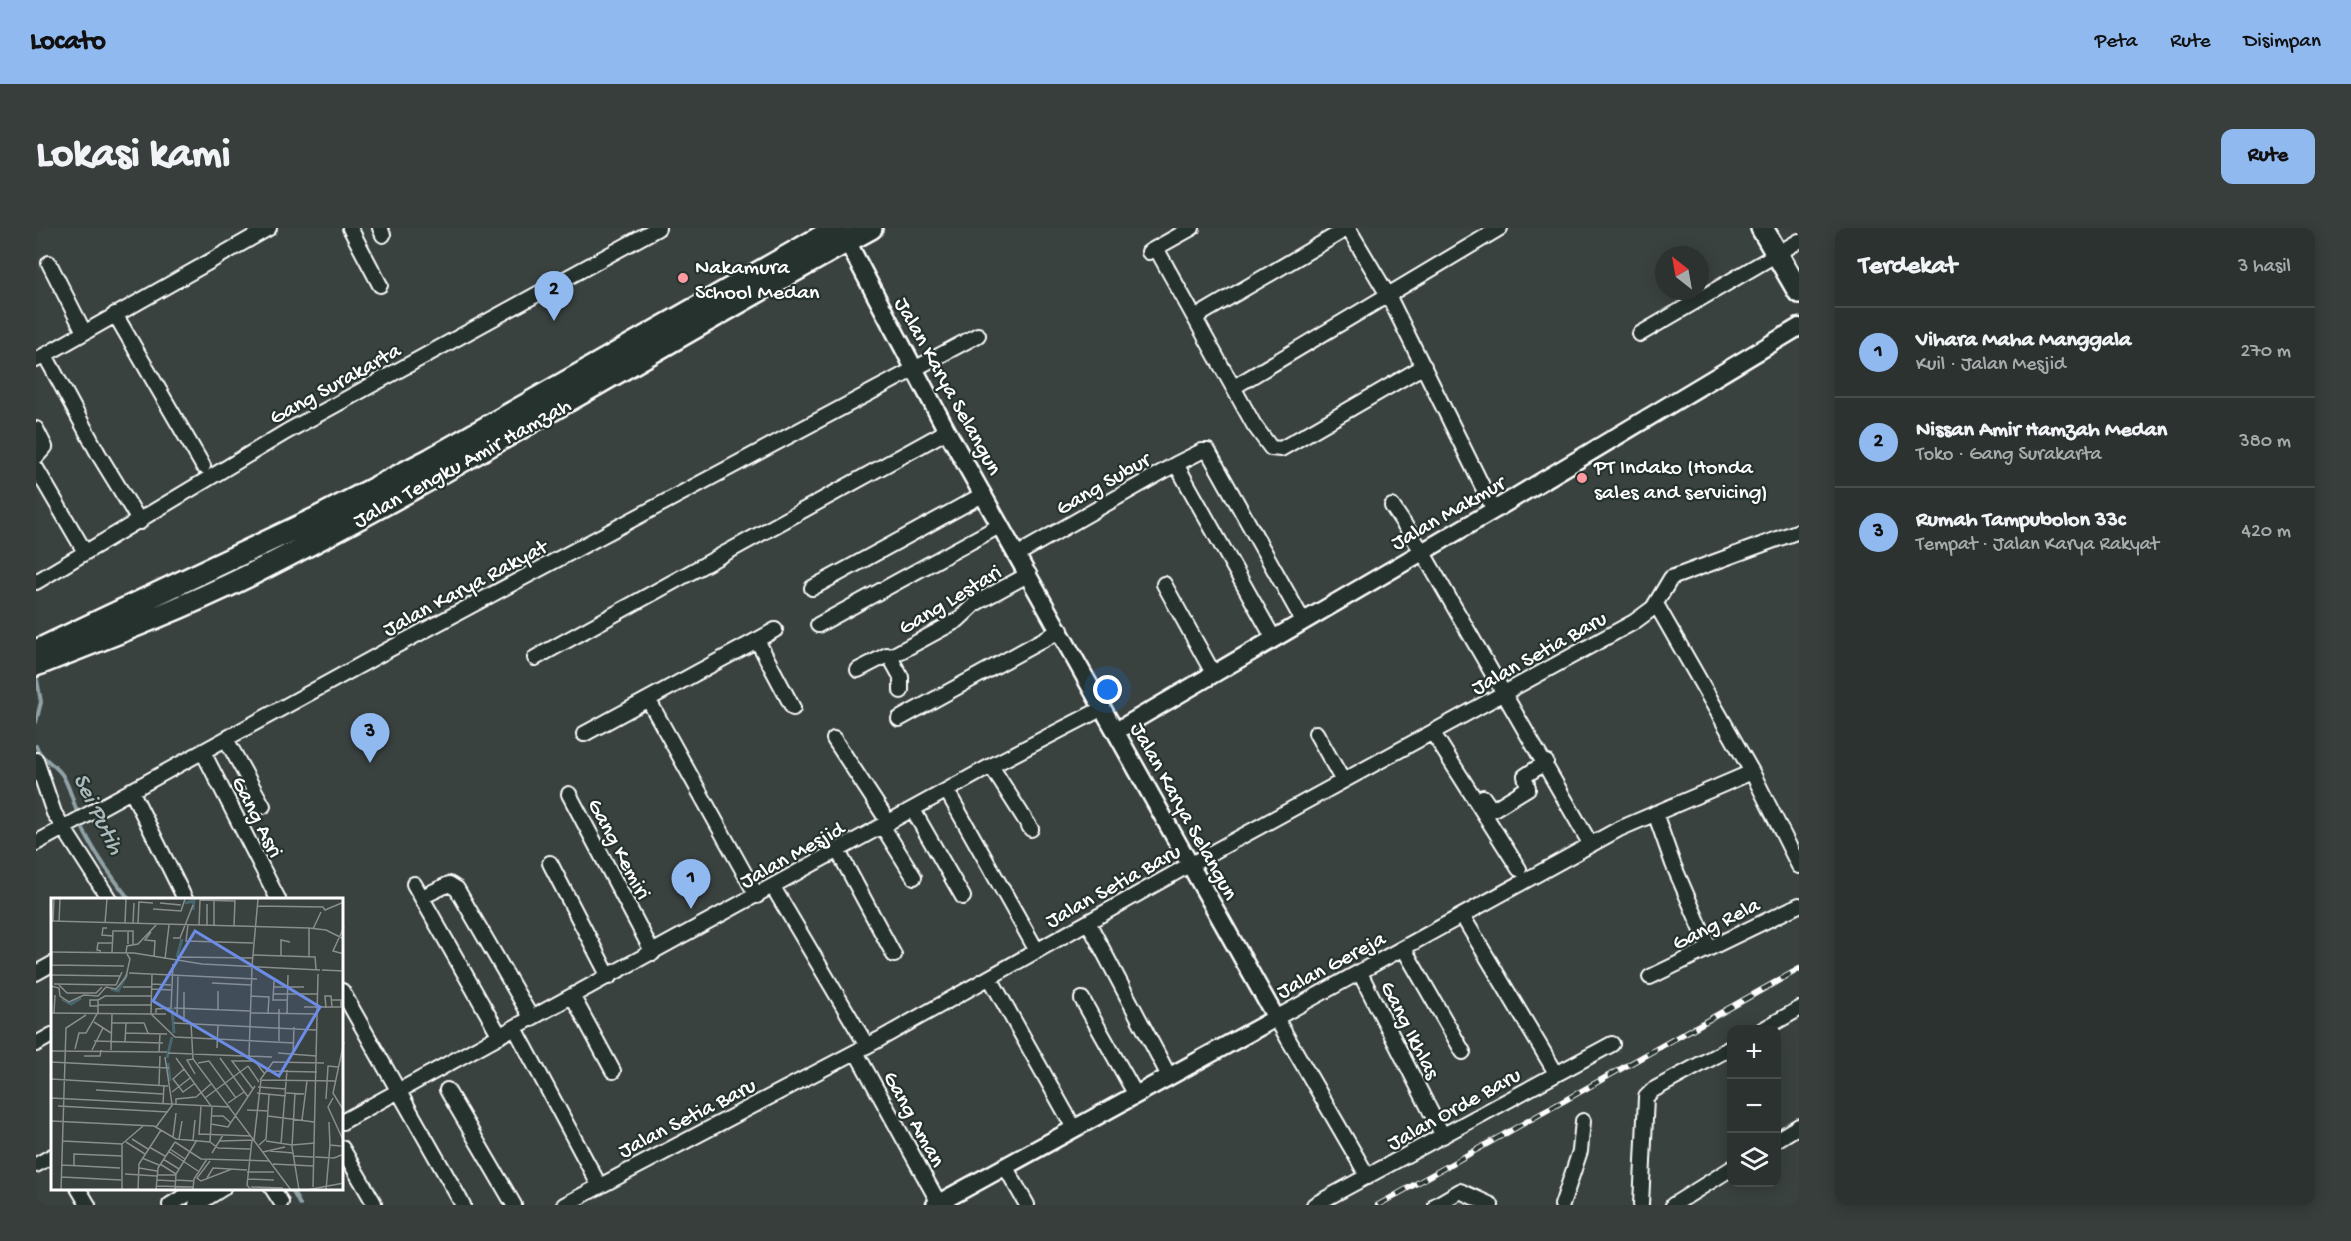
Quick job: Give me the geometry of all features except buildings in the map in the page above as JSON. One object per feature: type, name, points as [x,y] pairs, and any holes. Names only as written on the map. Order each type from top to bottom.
[{"type":"main road","name":"Jalan Tengku Amir Hamzah","points":[[42,651],[248,576],[842,235],[871,228]]},
{"type":"main road","points":[[1762,228],[1799,292]]},
{"type":"street","points":[[140,522],[40,357],[250,232],[269,228]]},
{"type":"street","points":[[350,228],[380,285]]},
{"type":"street","name":"Gang Surakarta","points":[[36,582],[140,522],[286,432],[658,228]]},
{"type":"street","points":[[1192,228],[1152,250],[1196,317],[1266,446],[1278,450],[1424,366]]},
{"type":"street","points":[[1196,317],[1348,228],[1389,297],[1494,510]]},
{"type":"street","points":[[1234,387],[1389,297],[1500,228]]},
{"type":"street","name":"Jalan Karya Selangun","points":[[842,235],[947,431],[1061,630],[1276,1018],[1368,1177]]},
{"type":"street","points":[[1640,334],[1799,241]]},
{"type":"street","points":[[49,263],[84,332]]},
{"type":"street","points":[[115,314],[203,466]]},
{"type":"street","name":"Jalan Makmur","points":[[1116,731],[1494,510],[1799,327]]},
{"type":"street","name":"Jalan Karya Rakyat","points":[[36,843],[386,651],[978,335]]},
{"type":"street","points":[[36,429],[45,447],[36,457]]},
{"type":"street","points":[[535,658],[947,431]]},
{"type":"street","name":"Gang Subur","points":[[1018,554],[1176,465],[1208,451],[1303,621]]},
{"type":"street","points":[[1176,465],[1274,639]]},
{"type":"street","points":[[36,468],[85,552]]},
{"type":"street","points":[[812,588],[984,494]]},
{"type":"street","points":[[1392,506],[1422,551],[1546,762],[1591,845]]},
{"type":"street","points":[[818,625],[1001,525]]},
{"type":"street","name":"Jalan Setia Baru","points":[[568,1204],[599,1185],[862,1049],[1191,864],[1634,622],[1656,604],[1671,578],[1799,531]]},
{"type":"street","name":"Gang Lestari","points":[[858,670],[887,655],[890,657],[958,620],[976,603],[1029,574]]},
{"type":"street","points":[[1164,584],[1213,674]]},
{"type":"street","points":[[1656,604],[1752,772],[1799,866]]},
{"type":"street","points":[[584,734],[775,630]]},
{"type":"street","points":[[899,719],[1061,630]]},
{"type":"street","points":[[757,640],[793,708]]},
{"type":"street","points":[[890,657],[901,677],[901,691]]},
{"type":"street","points":[[648,699],[757,896]]},
{"type":"street","name":"Jalan Mesjid","points":[[344,1121],[991,766],[1103,708]]},
{"type":"street","points":[[1316,733],[1343,781]]},
{"type":"street","points":[[1433,733],[1519,869]]},
{"type":"street","points":[[834,738],[886,825],[914,878]]},
{"type":"street","points":[[226,740],[263,806]]},
{"type":"street","name":"Gang Asri","points":[[203,752],[277,898]]},
{"type":"street","points":[[36,760],[54,813],[108,898]]},
{"type":"street","points":[[1475,798],[1482,796],[1492,810],[1529,787],[1525,776],[1546,762]]},
{"type":"street","points":[[991,766],[1031,829]]},
{"type":"street","name":"Jalan Gereja","points":[[938,1204],[1591,845],[1655,813],[1752,772]]},
{"type":"street","points":[[131,790],[185,898]]},
{"type":"street","points":[[947,790],[1037,951]]},
{"type":"street","name":"Gang Kemiri","points":[[569,794],[653,953]]},
{"type":"street","points":[[913,810],[963,897]]},
{"type":"street","points":[[1655,813],[1673,864],[1709,947]]},
{"type":"street","points":[[838,851],[894,955]]},
{"type":"street","points":[[550,863],[609,977]]},
{"type":"street","points":[[414,884],[500,1036]]},
{"type":"street","points":[[422,897],[449,884],[456,889],[532,1019]]},
{"type":"street","name":"Gang Aman","points":[[773,887],[862,1049],[938,1204]]},
{"type":"street","name":"Gang Rela","points":[[1650,977],[1799,905]]},
{"type":"street","points":[[1463,917],[1557,1073]]},
{"type":"street","points":[[1088,922],[1169,1076]]},
{"type":"street","points":[[1404,949],[1463,1052]]},
{"type":"street","points":[[36,973],[51,965]]},
{"type":"street","name":"Gang Ikhlas","points":[[1360,974],[1443,1136]]},
{"type":"street","points":[[990,978],[1074,1128]]},
{"type":"street","points":[[344,995],[464,1205]]},
{"type":"street","points":[[573,997],[614,1071]]},
{"type":"street","points":[[1082,999],[1136,1095]]},
{"type":"street","points":[[1769,1025],[1799,1009]]},
{"type":"street","points":[[515,1028],[599,1185]]},
{"type":"street","points":[[36,1044],[51,1036]]},
{"type":"street","name":"Jalan Orde Baru","points":[[1314,1205],[1612,1044]]},
{"type":"street","points":[[1641,1205],[1645,1102],[1653,1090],[1727,1049]]},
{"type":"street","points":[[447,1090],[514,1205]]},
{"type":"street","points":[[1562,1205],[1580,1151],[1583,1121]]},
{"type":"street","points":[[1781,1137],[1799,1126]]},
{"type":"street","points":[[344,1151],[374,1203]]},
{"type":"street","points":[[36,1165],[51,1157]]},
{"type":"street","points":[[1005,1166],[1027,1205]]},
{"type":"street","points":[[1673,1205],[1727,1171]]},
{"type":"street","points":[[79,1190],[88,1205]]},
{"type":"street","points":[[170,1205],[195,1190]]},
{"type":"street","points":[[196,1205],[220,1190]]},
{"type":"street","points":[[273,1190],[281,1202]]},
{"type":"street","points":[[1436,1205],[1460,1191],[1491,1205]]},
{"type":"waterway","name":"Sei Putih","points":[[36,674],[41,702],[36,722]]},
{"type":"waterway","name":"Sei Putih","points":[[36,746],[63,776],[90,842],[128,898]]},
{"type":"waterway","name":"Sei Putih","points":[[292,1190],[300,1205]]},
{"type":"railway","points":[[1378,1205],[1799,969]]},
{"type":"place","name":"Nakamura School Medan","points":[[683,278]]},
{"type":"place","name":"Nissan Amir Hamzah Medan","points":[[554,321]]},
{"type":"place","name":"PT Indako (Honda sales and servicing)","points":[[1582,478]]},
{"type":"place","name":"Rumah Tampubolon 33c","points":[[370,763]]},
{"type":"place","name":"Vihara Maha Manggala","points":[[691,909]]}]
